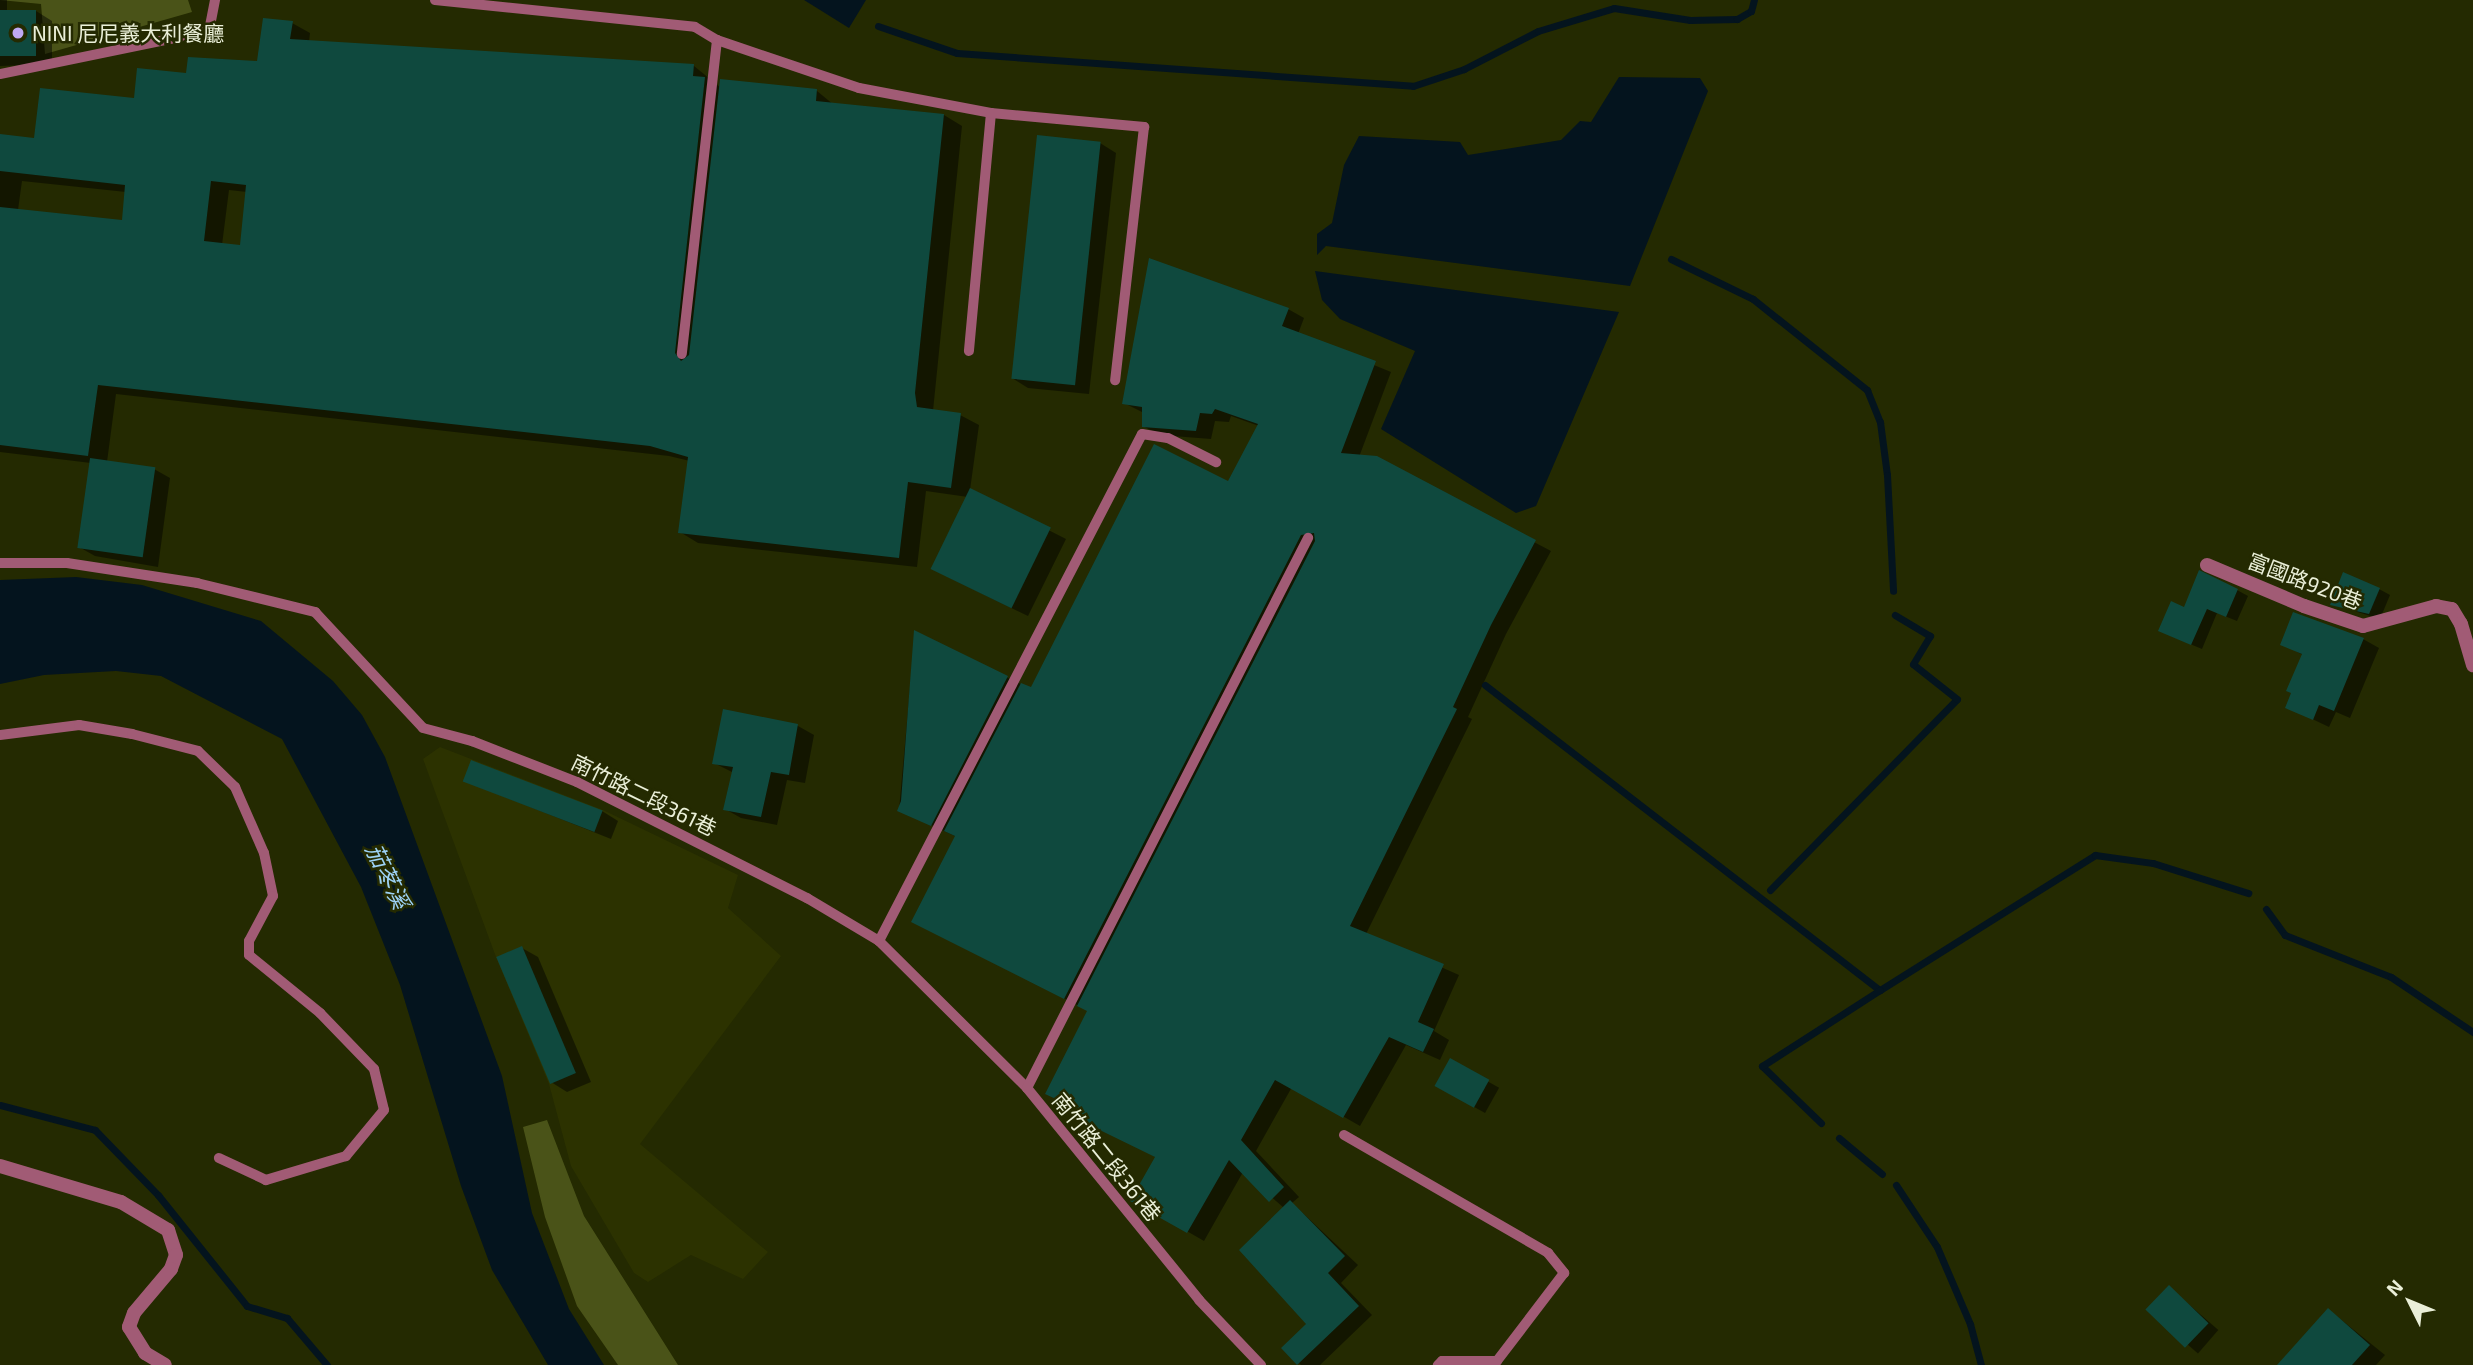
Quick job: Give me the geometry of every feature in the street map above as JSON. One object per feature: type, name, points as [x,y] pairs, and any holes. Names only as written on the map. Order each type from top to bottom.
[{"type":"street","name":"富國路920巷","points":[[2207,565],[2304,607],[2363,626],[2437,606],[2452,609],[2461,624],[2473,665]]},
{"type":"street","points":[[0,1166],[121,1202],[168,1230],[176,1255],[171,1269],[134,1313],[129,1327],[145,1353],[165,1365]]},
{"type":"lane","points":[[0,74],[209,31],[215,0]]},
{"type":"lane","points":[[435,0],[695,27],[717,40],[859,88],[991,113],[1144,127],[1115,380]]},
{"type":"lane","points":[[682,354],[717,40]]},
{"type":"lane","points":[[968,351],[991,113]]},
{"type":"lane","points":[[879,941],[1142,434],[1168,438],[1216,462]]},
{"type":"lane","points":[[1027,1088],[1308,538]]},
{"type":"lane","name":"南竹路二段361巷","points":[[0,563],[67,563],[197,583],[315,612],[423,727],[472,741],[577,782],[807,898],[879,941],[1027,1088],[1168,1262],[1261,1365]]},
{"type":"lane","points":[[0,735],[79,725],[132,734],[198,751],[235,787],[264,853],[273,896],[249,941],[249,955],[320,1013],[374,1069],[384,1110],[346,1156],[266,1180],[219,1158]]},
{"type":"lane","points":[[1344,1135],[1548,1253],[1564,1273],[1497,1361],[1442,1361],[1438,1365]]},
{"type":"shaded area","points":[[0,0],[188,0],[192,12],[45,54],[41,4]]},
{"type":"shaded area","points":[[440,747],[603,810],[738,875],[728,908],[781,956],[640,1144],[768,1252],[743,1279],[691,1255],[648,1282],[634,1273],[571,1166],[549,1084],[496,957],[423,759]]},
{"type":"shaded area","points":[[547,1120],[584,1216],[678,1365],[618,1365],[577,1306],[545,1217],[523,1127]]},
{"type":"water","points":[[804,0],[866,0],[849,28]]},
{"type":"water","points":[[1619,77],[1700,78],[1708,91],[1630,286],[1326,246],[1317,255],[1317,234],[1332,223],[1344,165],[1359,136],[1460,142],[1468,155],[1561,140],[1580,121],[1591,122]]},
{"type":"water","points":[[1315,271],[1619,312],[1536,506],[1516,513],[1381,429],[1415,351],[1340,319],[1322,300]]},
{"type":"water","name":"茄苳溪","points":[[76,577],[142,585],[261,621],[333,681],[362,715],[385,757],[502,1076],[532,1213],[569,1309],[604,1365],[548,1365],[492,1270],[461,1186],[400,985],[361,887],[282,739],[161,676],[116,671],[44,675],[0,684],[0,580]]},
{"type":"building","name":"NINI 尼尼義大利餐廳","points":[[0,10],[36,10],[36,56],[0,56]]},
{"type":"building","points":[[263,18],[293,21],[290,39],[694,64],[693,76],[705,77],[675,353],[681,361],[689,355],[720,79],[817,89],[816,101],[944,114],[915,393],[917,407],[961,413],[951,488],[908,482],[899,558],[678,533],[688,457],[650,446],[98,385],[88,456],[0,445],[0,207],[122,220],[125,185],[0,171],[0,134],[34,138],[40,88],[134,98],[137,68],[186,73],[188,57],[257,61]],"holes":[[[211,181],[246,185],[240,245],[204,241]]]},
{"type":"building","points":[[1037,135],[1101,142],[1075,385],[1011,379]]},
{"type":"building","points":[[1149,258],[1289,308],[1282,326],[1376,361],[1341,453],[1377,456],[1536,540],[1491,625],[1453,707],[1457,709],[1350,926],[1444,964],[1418,1022],[1434,1029],[1423,1052],[1389,1037],[1343,1118],[1275,1080],[1241,1140],[1284,1187],[1269,1202],[1229,1160],[1187,1233],[1130,1201],[1155,1157],[1069,1115],[1073,1107],[1045,1094],[1087,1011],[1077,1006],[1315,541],[1314,533],[1301,535],[1064,999],[911,922],[955,836],[944,831],[1021,683],[1031,687],[1154,444],[1228,481],[1258,424],[1215,409],[1212,414],[1200,413],[1196,431],[1142,427],[1142,407],[1122,404]]},
{"type":"building","points":[[90,458],[155,467],[143,557],[77,548]]},
{"type":"building","points":[[970,488],[1051,527],[1011,608],[931,569]]},
{"type":"building","points":[[2199,570],[2238,589],[2226,617],[2207,609],[2191,645],[2158,631],[2171,601],[2184,607]]},
{"type":"building","points":[[2343,572],[2380,588],[2369,614],[2330,605]]},
{"type":"building","points":[[2293,612],[2364,638],[2334,711],[2319,705],[2313,720],[2285,708],[2291,693],[2286,691],[2302,654],[2280,645]]},
{"type":"building","points":[[914,630],[1008,676],[931,826],[897,811],[901,801]]},
{"type":"building","points":[[723,709],[798,724],[789,775],[771,772],[761,817],[723,810],[733,767],[712,764]]},
{"type":"building","points":[[471,760],[603,811],[594,832],[463,781]]},
{"type":"building","points":[[522,946],[576,1073],[550,1084],[496,957]]},
{"type":"building","points":[[1450,1058],[1489,1080],[1474,1108],[1434,1086]]},
{"type":"building","points":[[1290,1200],[1345,1256],[1328,1273],[1359,1306],[1297,1365],[1281,1348],[1306,1324],[1239,1250]]},
{"type":"building","points":[[2169,1285],[2209,1323],[2185,1348],[2145,1309]]},
{"type":"building","points":[[2328,1308],[2370,1345],[2352,1365],[2277,1365]]},
{"type":"waterway","points":[[878,26],[957,53],[1413,86],[1464,69],[1538,31],[1614,8],[1690,20],[1737,19],[1751,11],[1754,0]]},
{"type":"waterway","points":[[1671,259],[1753,299],[1867,390],[1880,422],[1887,475],[1893,591]]},
{"type":"waterway","points":[[1770,890],[1957,699],[1913,664],[1930,636],[1895,615]]},
{"type":"waterway","points":[[1485,685],[1880,990],[2095,855],[2153,863],[2248,893]]},
{"type":"waterway","points":[[2266,909],[2285,935],[2391,977],[2473,1032]]},
{"type":"waterway","points":[[1821,1123],[1762,1066],[1880,990]]},
{"type":"waterway","points":[[0,1105],[95,1130],[158,1195],[247,1306],[287,1318],[327,1365]]},
{"type":"waterway","points":[[1839,1138],[1882,1174]]},
{"type":"waterway","points":[[1896,1185],[1937,1247],[1970,1324],[1981,1365]]},
{"type":"place","name":"NINI 尼尼義大利餐廳","points":[[18,33]]}]
